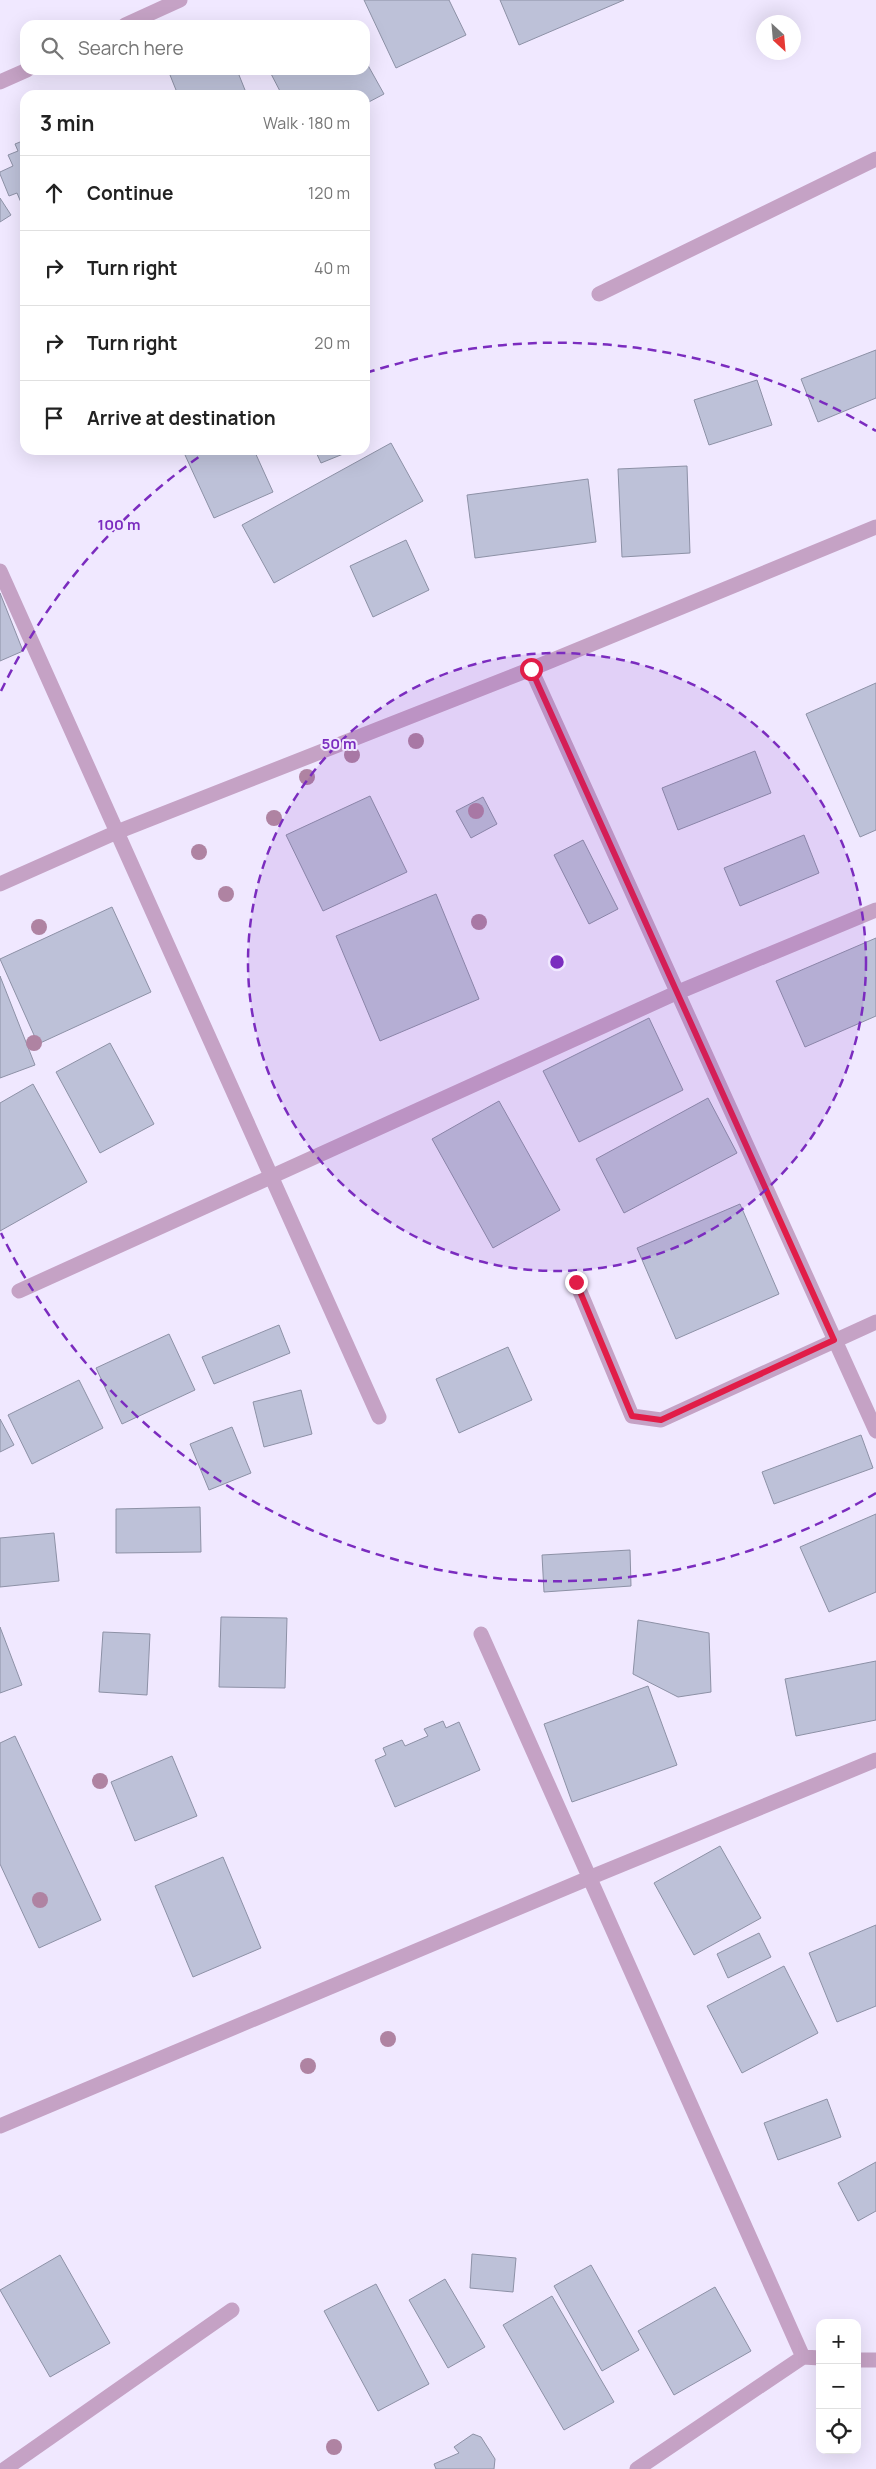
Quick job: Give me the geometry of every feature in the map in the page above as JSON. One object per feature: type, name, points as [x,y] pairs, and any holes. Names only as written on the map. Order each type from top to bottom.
[{"type":"street","points":[[137,20],[180,0]]},
{"type":"street","points":[[0,82],[20,73]]},
{"type":"street","points":[[599,294],[876,159]]},
{"type":"street","points":[[0,884],[117,832],[531,669],[876,526]]},
{"type":"street","points":[[0,571],[379,1417]]},
{"type":"street","points":[[531,669],[676,993],[876,1431]]},
{"type":"street","points":[[19,1291],[676,993],[876,910]]},
{"type":"street","points":[[576,1282],[632,1416],[661,1420],[876,1322]]},
{"type":"street","points":[[481,1634],[803,2357]]},
{"type":"street","points":[[0,2126],[589,1878],[876,1760]]},
{"type":"street","points":[[5,2469],[232,2310]]},
{"type":"street","points":[[637,2469],[803,2357],[816,2358]]},
{"type":"street","points":[[861,2360],[876,2360]]},
{"type":"building","points":[[364,0],[449,0],[466,35],[396,68]]},
{"type":"building","points":[[500,0],[624,0],[519,45]]},
{"type":"building","points":[[370,69],[384,94],[370,101],[370,90],[279,90],[272,75],[370,75]]},
{"type":"building","points":[[170,75],[239,75],[245,90],[176,90]]},
{"type":"building","points":[[20,142],[20,200],[17,193],[9,196],[0,174],[0,172],[13,166],[8,155],[18,151],[15,144]]},
{"type":"building","points":[[0,198],[11,215],[0,222]]},
{"type":"building","points":[[876,350],[876,398],[818,422],[801,379]]},
{"type":"building","points":[[757,380],[772,425],[709,445],[694,400]]},
{"type":"building","points":[[391,443],[423,501],[274,583],[242,525]]},
{"type":"building","points":[[185,455],[256,455],[273,492],[214,518]]},
{"type":"building","points":[[317,455],[341,455],[321,463]]},
{"type":"building","points":[[687,466],[690,553],[622,557],[618,469]]},
{"type":"building","points":[[588,479],[596,542],[475,558],[467,495]]},
{"type":"building","points":[[406,540],[429,590],[373,617],[350,566]]},
{"type":"building","points":[[0,593],[23,651],[0,661]]},
{"type":"building","points":[[876,683],[876,830],[860,837],[806,714]]},
{"type":"building","points":[[755,751],[771,793],[678,830],[662,788]]},
{"type":"building","points":[[370,796],[407,872],[323,911],[286,835]]},
{"type":"building","points":[[483,797],[497,824],[471,838],[456,811]]},
{"type":"building","points":[[804,835],[819,873],[740,906],[724,868]]},
{"type":"building","points":[[583,840],[618,909],[589,924],[554,855]]},
{"type":"building","points":[[436,894],[479,999],[380,1041],[336,936]]},
{"type":"building","points":[[112,907],[151,992],[38,1044],[0,959]]},
{"type":"building","points":[[876,938],[876,1016],[805,1047],[776,981]]},
{"type":"building","points":[[0,976],[35,1065],[0,1078]]},
{"type":"building","points":[[649,1018],[683,1090],[579,1142],[543,1071]]},
{"type":"building","points":[[110,1043],[154,1124],[100,1153],[56,1072]]},
{"type":"building","points":[[33,1084],[87,1182],[0,1231],[0,1103]]},
{"type":"building","points":[[708,1098],[737,1153],[624,1213],[596,1159]]},
{"type":"building","points":[[499,1101],[560,1210],[493,1248],[432,1139]]},
{"type":"building","points":[[740,1204],[779,1294],[676,1339],[637,1248]]},
{"type":"building","points":[[279,1325],[290,1353],[214,1384],[202,1357]]},
{"type":"building","points":[[169,1334],[195,1390],[122,1424],[96,1368]]},
{"type":"building","points":[[508,1347],[532,1400],[459,1433],[436,1379]]},
{"type":"building","points":[[79,1380],[103,1428],[32,1464],[8,1415]]},
{"type":"building","points":[[301,1390],[312,1434],[264,1447],[253,1402]]},
{"type":"building","points":[[0,1419],[14,1445],[0,1452]]},
{"type":"building","points":[[232,1427],[251,1473],[209,1490],[190,1444]]},
{"type":"building","points":[[861,1435],[873,1468],[774,1504],[762,1472]]},
{"type":"building","points":[[200,1507],[201,1552],[116,1553],[116,1509]]},
{"type":"building","points":[[876,1514],[876,1592],[829,1612],[800,1547]]},
{"type":"building","points":[[54,1533],[59,1581],[0,1587],[0,1538]]},
{"type":"building","points":[[630,1550],[631,1586],[544,1592],[542,1555]]},
{"type":"building","points":[[221,1617],[287,1618],[285,1688],[219,1687]]},
{"type":"building","points":[[638,1620],[709,1633],[711,1692],[678,1697],[633,1674]]},
{"type":"building","points":[[0,1627],[22,1685],[0,1693]]},
{"type":"building","points":[[103,1632],[150,1634],[147,1695],[99,1692]]},
{"type":"building","points":[[876,1661],[876,1720],[796,1736],[785,1679]]},
{"type":"building","points":[[648,1686],[677,1765],[572,1802],[544,1724]]},
{"type":"building","points":[[443,1721],[446,1728],[459,1722],[480,1770],[395,1807],[375,1760],[386,1755],[383,1748],[402,1740],[405,1746],[428,1736],[424,1729]]},
{"type":"building","points":[[15,1736],[101,1920],[39,1948],[0,1864],[0,1743]]},
{"type":"building","points":[[172,1756],[197,1816],[135,1841],[111,1782]]},
{"type":"building","points":[[720,1846],[761,1918],[694,1955],[654,1883]]},
{"type":"building","points":[[223,1857],[261,1948],[193,1977],[155,1886]]},
{"type":"building","points":[[876,1925],[876,2006],[837,2022],[809,1953]]},
{"type":"building","points":[[759,1933],[771,1957],[728,1978],[717,1954]]},
{"type":"building","points":[[784,1966],[818,2033],[742,2073],[707,2006]]},
{"type":"building","points":[[827,2099],[841,2137],[778,2160],[764,2123]]},
{"type":"building","points":[[876,2162],[876,2211],[858,2221],[838,2183]]},
{"type":"building","points":[[472,2254],[516,2258],[513,2292],[470,2288]]},
{"type":"building","points":[[60,2255],[110,2343],[50,2377],[0,2290]]},
{"type":"building","points":[[591,2265],[639,2350],[602,2371],[554,2286]]},
{"type":"building","points":[[445,2279],[485,2347],[448,2368],[409,2300]]},
{"type":"building","points":[[376,2284],[429,2384],[378,2411],[324,2311]]},
{"type":"building","points":[[715,2287],[751,2351],[674,2395],[638,2331]]},
{"type":"building","points":[[552,2296],[614,2402],[564,2430],[503,2325]]},
{"type":"building","points":[[473,2434],[481,2437],[495,2459],[494,2469],[436,2469],[434,2464],[459,2453],[454,2447]]},
{"type":"route","points":[[531,669],[834,1340],[661,1420],[632,1416],[576,1282]]}]
